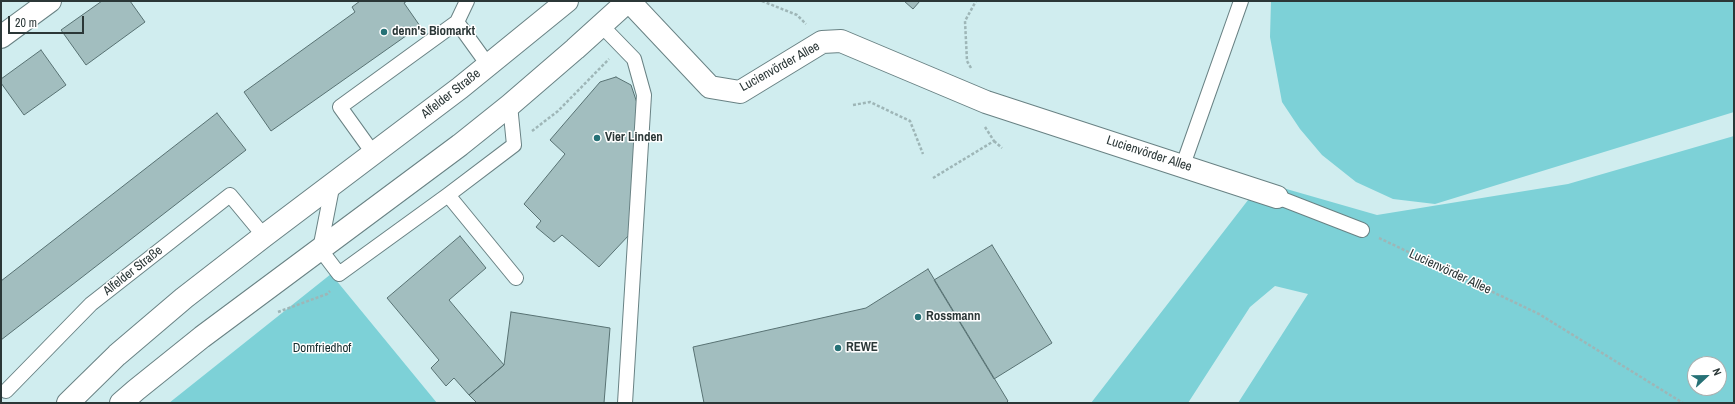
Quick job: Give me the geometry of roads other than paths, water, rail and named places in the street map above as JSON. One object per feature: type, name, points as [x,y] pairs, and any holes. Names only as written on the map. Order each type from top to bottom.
[{"type":"main road","points":[[1,37],[50,1]]},
{"type":"main road","name":"Alfelder Straße","points":[[68,403],[117,355],[184,298],[488,65],[567,1]]},
{"type":"main road","points":[[121,403],[202,337],[454,149],[510,105],[628,1]]},
{"type":"main road","name":"Lucienvörder Allee","points":[[628,1],[710,87],[740,92],[822,42],[841,41],[986,102],[1183,165],[1277,197]]},
{"type":"lane","points":[[373,153],[340,107],[456,22],[467,1]]},
{"type":"lane","points":[[1183,165],[1241,1]]},
{"type":"lane","points":[[456,22],[488,65]]},
{"type":"lane","points":[[601,25],[634,59],[644,95],[625,403]]},
{"type":"lane","points":[[333,183],[320,249],[339,274],[514,145],[510,105]]},
{"type":"lane","name":"Alfelder Straße","points":[[6,391],[91,304],[230,195],[264,236]]},
{"type":"lane","points":[[448,195],[516,278]]},
{"type":"lane","name":"Lucienvörder Allee","points":[[1277,197],[1362,230]]},
{"type":"place","name":"denn's Biomarkt","points":[[384,32]]},
{"type":"place","name":"Vier Linden","points":[[597,138]]},
{"type":"place","name":"Rossmann","points":[[918,317]]},
{"type":"place","name":"REWE","points":[[838,348]]},
{"type":"park label","name":"Domfriedhof","points":[[322,349]]}]
